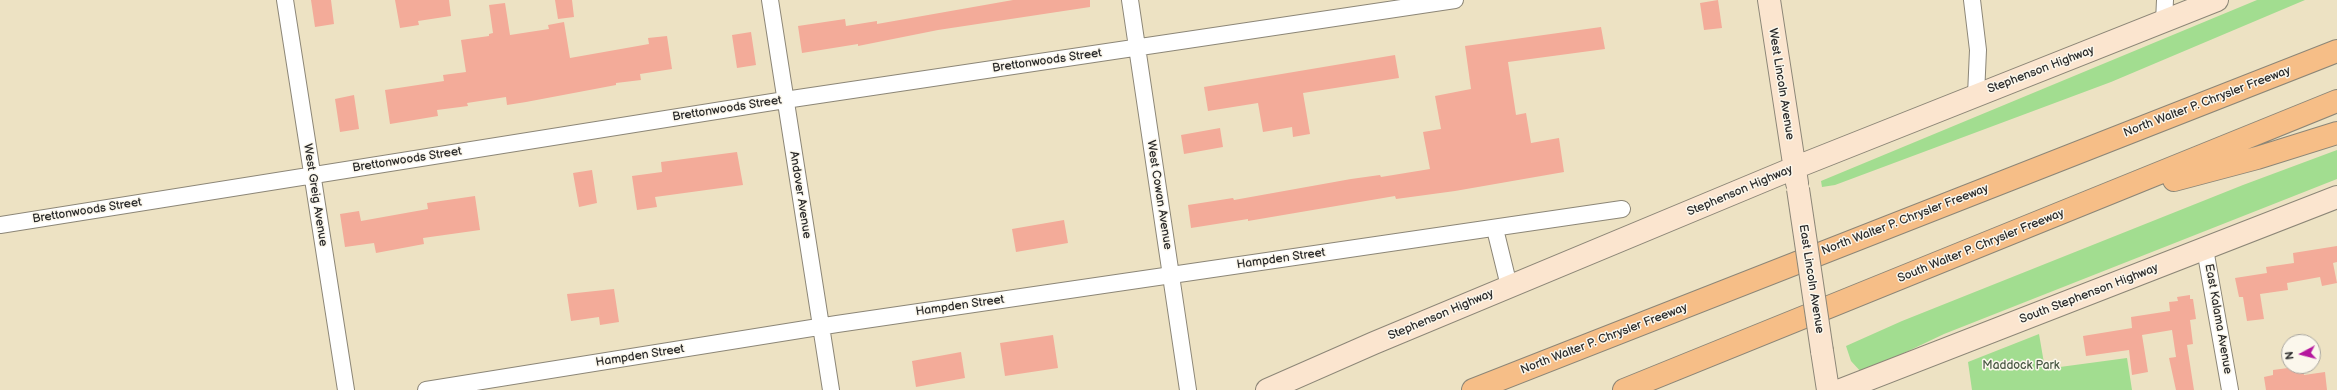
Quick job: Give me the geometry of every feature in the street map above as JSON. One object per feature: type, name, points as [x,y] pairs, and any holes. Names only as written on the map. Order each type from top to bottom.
[{"type":"highway","name":"North Walter P. Chrysler Freeway","points":[[1474,390],[2337,51]]},
{"type":"highway","name":"South Walter P. Chrysler Freeway","points":[[1624,390],[2337,101]]},
{"type":"highway","points":[[2092,201],[2257,158],[2337,132]]},
{"type":"main road","name":"West Lincoln Avenue","points":[[1768,0],[1796,178]]},
{"type":"main road","name":"Stephenson Highway","points":[[1267,390],[1509,286],[1796,178],[1976,95],[2217,0]]},
{"type":"main road","name":"East Lincoln Avenue","points":[[1796,178],[1828,390]]},
{"type":"main road","name":"South Stephenson Highway","points":[[1841,390],[2337,197]]},
{"type":"street","name":"West Greig Avenue","points":[[285,0],[346,390]]},
{"type":"street","name":"Andover Avenue","points":[[770,0],[831,390]]},
{"type":"street","name":"West Cowan Avenue","points":[[1130,0],[1188,390]]},
{"type":"street","name":"Brettonwoods Street","points":[[0,225],[786,100],[1454,0]]},
{"type":"street","points":[[1972,0],[1978,50],[1976,95]]},
{"type":"street","points":[[2164,22],[2165,0]]},
{"type":"street","name":"Hampden Street","points":[[426,390],[821,326],[1495,229],[1622,209]]},
{"type":"street","points":[[1495,229],[1509,286]]},
{"type":"street","name":"East Kalama Avenue","points":[[2205,249],[2230,390]]},
{"type":"green space","points":[[2257,0],[2305,0],[2111,82],[1835,185],[1822,187],[1821,181]]},
{"type":"green space","points":[[2337,150],[2337,179],[1944,334],[1862,373],[1851,361],[1846,346],[1902,321],[2243,185]]},
{"type":"green space","name":"Maddock Park","points":[[2039,334],[2045,369],[2127,358],[2132,390],[1972,390],[1968,362]]},
{"type":"building","points":[[311,0],[331,0],[334,24],[315,27]]},
{"type":"building","points":[[395,0],[449,0],[451,16],[418,21],[419,25],[400,28]]},
{"type":"building","points":[[555,0],[572,0],[574,17],[558,19]]},
{"type":"building","points":[[1013,0],[1090,0],[1090,7],[938,30],[858,46],[858,44],[802,53],[798,26],[845,19],[846,26],[877,21],[877,24]]},
{"type":"building","points":[[1718,0],[1722,28],[1704,30],[1700,3]]},
{"type":"building","points":[[505,3],[510,35],[549,29],[548,25],[564,22],[570,58],[649,44],[648,38],[667,36],[672,69],[640,74],[641,80],[616,83],[616,85],[526,102],[507,105],[506,97],[467,103],[468,106],[437,110],[438,116],[390,124],[385,90],[444,81],[443,75],[466,72],[461,40],[489,36],[489,34],[493,33],[489,5]]},
{"type":"building","points":[[1601,27],[1605,49],[1508,62],[1516,115],[1526,113],[1531,143],[1559,138],[1564,172],[1455,191],[1396,199],[1395,196],[1248,221],[1248,219],[1191,228],[1188,205],[1233,198],[1234,200],[1351,179],[1380,175],[1381,177],[1430,169],[1423,132],[1441,129],[1435,96],[1471,89],[1465,46]]},
{"type":"building","points":[[751,32],[756,65],[737,68],[732,35]]},
{"type":"building","points":[[1395,55],[1399,78],[1303,93],[1310,134],[1293,137],[1292,127],[1263,132],[1258,103],[1208,111],[1204,87]]},
{"type":"building","points":[[354,95],[359,129],[340,132],[335,99]]},
{"type":"building","points":[[1220,128],[1223,147],[1184,154],[1181,135]]},
{"type":"building","points":[[737,152],[743,185],[655,197],[657,207],[637,210],[632,176],[662,172],[661,162]]},
{"type":"building","points":[[592,170],[597,203],[579,207],[573,173]]},
{"type":"building","points":[[475,196],[480,230],[423,238],[424,244],[376,253],[374,243],[345,247],[340,214],[359,211],[361,221],[428,209],[427,203]]},
{"type":"building","points":[[1064,220],[1068,243],[1016,252],[1012,229]]},
{"type":"building","points":[[2337,246],[2337,262],[2333,263],[2337,283],[2322,286],[2320,277],[2287,283],[2288,290],[2260,294],[2264,319],[2247,321],[2243,297],[2239,297],[2235,278],[2267,273],[2266,267],[2294,263],[2293,253]]},
{"type":"building","points":[[614,289],[619,322],[600,325],[599,317],[571,321],[567,294]]},
{"type":"building","points":[[2190,295],[2190,299],[2193,299],[2196,319],[2190,320],[2193,344],[2187,345],[2194,390],[2176,390],[2169,358],[2176,357],[2172,330],[2142,335],[2148,372],[2132,375],[2129,350],[2086,356],[2083,336],[2132,328],[2131,317],[2170,311],[2169,302],[2178,301],[2177,297]]},
{"type":"building","points":[[1053,335],[1058,368],[1005,376],[1000,343]]},
{"type":"building","points":[[961,352],[965,378],[916,387],[912,361]]},
{"type":"building","points":[[2281,369],[2281,374],[2304,375],[2321,374],[2321,373],[2325,372],[2327,390],[2266,390],[2264,377],[2273,375],[2273,370]]}]
